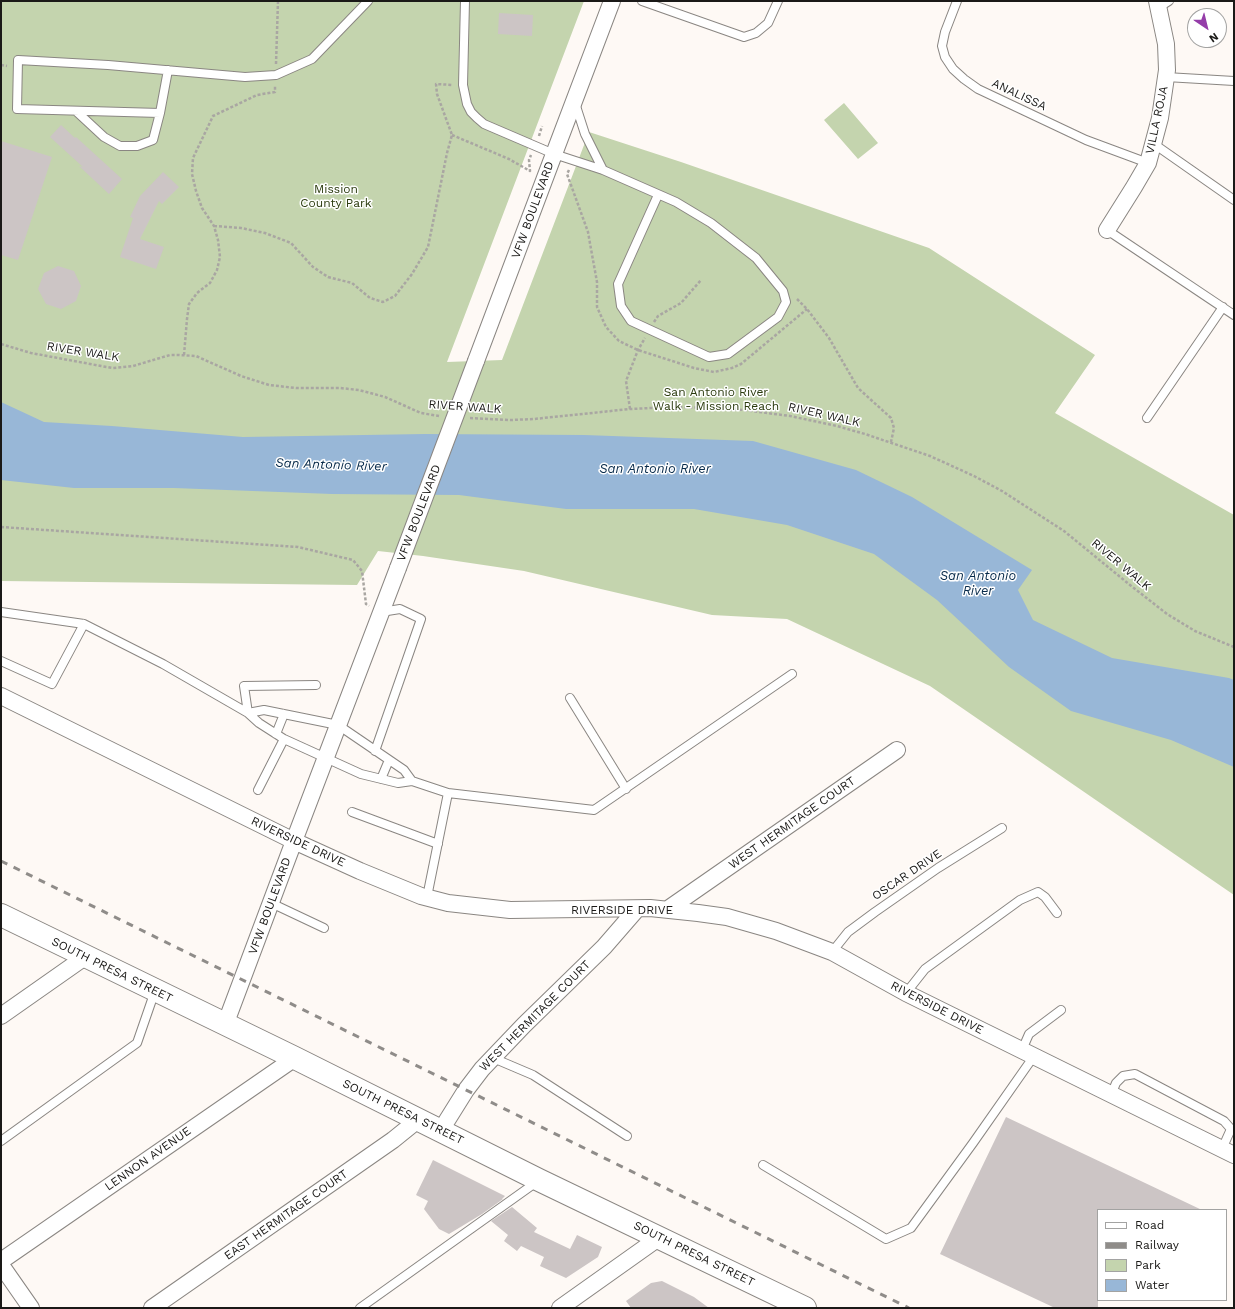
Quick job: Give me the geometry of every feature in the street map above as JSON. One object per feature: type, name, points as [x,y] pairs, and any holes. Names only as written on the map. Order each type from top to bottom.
[{"type":"main road","name":"SOUTH PRESA STREET","points":[[1,915],[419,1119],[539,1180],[805,1308]]},
{"type":"street","name":"VFW BOULEVARD","points":[[225,1025],[612,1]]},
{"type":"street","name":"VILLA ROJA","points":[[1107,230],[1148,163],[1154,144],[1160,118],[1167,70],[1166,44],[1161,3]]},
{"type":"street","name":"RIVERSIDE DRIVE","points":[[1,696],[294,841],[360,872],[427,897],[448,903],[510,910],[668,909],[727,917],[776,931],[832,952],[906,993],[1228,1152]]},
{"type":"street","name":"WEST HERMITAGE COURT","points":[[668,909],[897,750]]},
{"type":"street","name":"WEST HERMITAGE COURT","points":[[441,1130],[466,1090],[482,1069],[524,1025],[604,947],[637,909]]},
{"type":"street","points":[[1,1016],[85,957]]},
{"type":"street","name":"LENNON AVENUE","points":[[1,1261],[295,1058]]},
{"type":"street","name":"EAST HERMITAGE COURT","points":[[152,1308],[393,1140],[419,1119]]},
{"type":"street","points":[[560,1308],[660,1237]]},
{"type":"street","points":[[1,1265],[31,1308]]},
{"type":"lane","points":[[160,113],[17,109],[18,60],[108,64],[245,77],[276,75],[312,59],[368,1]]},
{"type":"lane","points":[[465,1],[463,86],[467,104],[471,112],[477,118],[484,124],[554,154],[603,170],[676,202],[711,223],[756,258],[783,290],[786,302],[778,317],[728,354],[709,357],[631,321],[621,306],[618,284],[658,195]]},
{"type":"lane","points":[[642,1],[744,37],[756,33],[768,23],[778,1]]},
{"type":"lane","name":"ANALISSA","points":[[957,1],[945,32],[942,46],[945,57],[953,69],[964,79],[978,88],[1086,140],[1148,163]]},
{"type":"lane","points":[[76,111],[104,137],[120,146],[137,146],[153,140],[168,70]]},
{"type":"lane","points":[[1166,77],[1234,81]]},
{"type":"lane","points":[[574,100],[585,134],[603,170]]},
{"type":"lane","points":[[1154,144],[1234,200]]},
{"type":"lane","points":[[1107,230],[1234,315]]},
{"type":"lane","points":[[1148,418],[1223,307]]},
{"type":"lane","points":[[375,751],[421,619],[400,609],[381,612]]},
{"type":"lane","points":[[1,612],[84,624],[163,664],[248,713],[259,723],[284,739],[361,774],[398,783],[412,781],[448,793],[594,810],[792,674]]},
{"type":"lane","points":[[1,661],[52,684],[84,624]]},
{"type":"lane","points":[[248,713],[244,686],[316,684]]},
{"type":"lane","points":[[570,698],[626,789]]},
{"type":"lane","points":[[248,713],[264,710],[338,725],[404,770],[412,781]]},
{"type":"lane","points":[[276,734],[284,714]]},
{"type":"lane","points":[[258,790],[284,739]]},
{"type":"lane","points":[[381,779],[389,760]]},
{"type":"lane","points":[[427,897],[448,793]]},
{"type":"lane","points":[[352,812],[438,844]]},
{"type":"lane","name":"OSCAR DRIVE","points":[[832,952],[848,932],[875,912],[938,868],[1002,828]]},
{"type":"lane","points":[[906,993],[925,969],[1020,900],[1038,892],[1045,897],[1057,913]]},
{"type":"lane","points":[[271,903],[324,928]]},
{"type":"lane","points":[[1,1140],[137,1044],[155,991]]},
{"type":"lane","points":[[763,1165],[886,1239],[911,1228],[973,1143],[1028,1053],[1029,1034],[1061,1010]]},
{"type":"lane","points":[[493,1058],[533,1075],[627,1136]]},
{"type":"lane","points":[[1111,1094],[1116,1083],[1123,1076],[1135,1074],[1224,1121],[1231,1129],[1228,1152]]},
{"type":"lane","points":[[360,1308],[539,1180]]},
{"type":"path","points":[[184,355],[189,304],[197,293],[210,283],[217,270],[220,257],[218,240],[214,226],[202,208],[196,191],[192,174],[193,158],[213,116],[257,96],[275,92],[278,1]]},
{"type":"path","points":[[214,226],[241,228],[265,233],[291,242],[313,267],[328,277],[352,283],[370,298],[383,302],[395,296],[412,274],[428,247],[452,135],[437,94],[436,84],[463,86]]},
{"type":"path","points":[[452,135],[509,159],[530,172],[529,160]]},
{"type":"path","points":[[567,174],[588,232],[597,282],[597,307],[606,327],[619,340],[638,350],[694,368],[714,372],[732,368],[741,364],[807,309]]},
{"type":"path","points":[[783,290],[797,299],[807,309],[829,338],[858,388],[891,418],[894,428],[890,442]]},
{"type":"path","name":"RIVER WALK","points":[[1,344],[31,353],[113,368],[133,366],[170,355],[196,356],[241,376],[269,385],[296,388],[340,388],[358,390],[385,397],[421,413],[443,416]]},
{"type":"path","name":"RIVER WALK","points":[[464,418],[510,420],[630,409],[673,407],[716,408],[765,412],[813,420],[890,442],[954,466],[1022,502],[1070,535],[1167,614],[1202,634],[1234,647]]},
{"type":"path","points":[[1,527],[298,547],[353,560],[362,571],[366,604],[381,612]]},
{"type":"green space","name":"San Antonio River Walk - Mission Reach","points":[[1,1],[584,1],[447,362],[502,360],[589,132],[681,162],[929,248],[1095,355],[1055,413],[1234,515],[1234,895],[930,686],[787,619],[712,615],[524,571],[378,551],[357,585],[1,581]]},
{"type":"green space","points":[[844,103],[878,143],[858,159],[824,120]]},
{"type":"water","name":"San Antonio River","points":[[1,402],[44,422],[243,437],[425,434],[584,435],[753,441],[856,470],[912,497],[1032,570],[1018,590],[1033,620],[1112,658],[1234,680],[1234,767],[1171,740],[1071,711],[1009,667],[937,600],[874,554],[787,525],[694,509],[566,509],[459,495],[332,494],[174,488],[74,488],[1,480]]},
{"type":"building","points":[[499,13],[533,15],[532,36],[498,34]]},
{"type":"building","points":[[61,125],[122,179],[109,194],[79,166],[83,167],[50,137]]},
{"type":"building","points":[[1,141],[52,157],[18,260],[1,255]]},
{"type":"building","points":[[163,172],[179,187],[162,204],[159,201],[140,239],[164,247],[156,269],[120,257],[133,218],[130,217],[140,196]]},
{"type":"building","points":[[58,266],[74,271],[81,286],[76,301],[61,309],[46,304],[38,289],[44,273]]},
{"type":"building","points":[[1006,1117],[1200,1209],[1097,1209],[1098,1308],[1055,1308],[940,1254]]},
{"type":"building","points":[[433,1160],[505,1196],[482,1214],[449,1234],[439,1229],[424,1209],[428,1201],[416,1195]]},
{"type":"building","points":[[512,1207],[537,1228],[534,1232],[570,1249],[577,1235],[602,1247],[598,1257],[566,1278],[540,1266],[544,1257],[521,1246],[517,1251],[504,1241],[508,1235],[491,1221]]},
{"type":"building","points":[[662,1281],[694,1297],[709,1308],[631,1308],[626,1301],[651,1283]]},
{"type":"railway","points":[[1,861],[909,1308]]},
{"type":"park label","name":"Mission County Park","points":[[336,196]]}]
